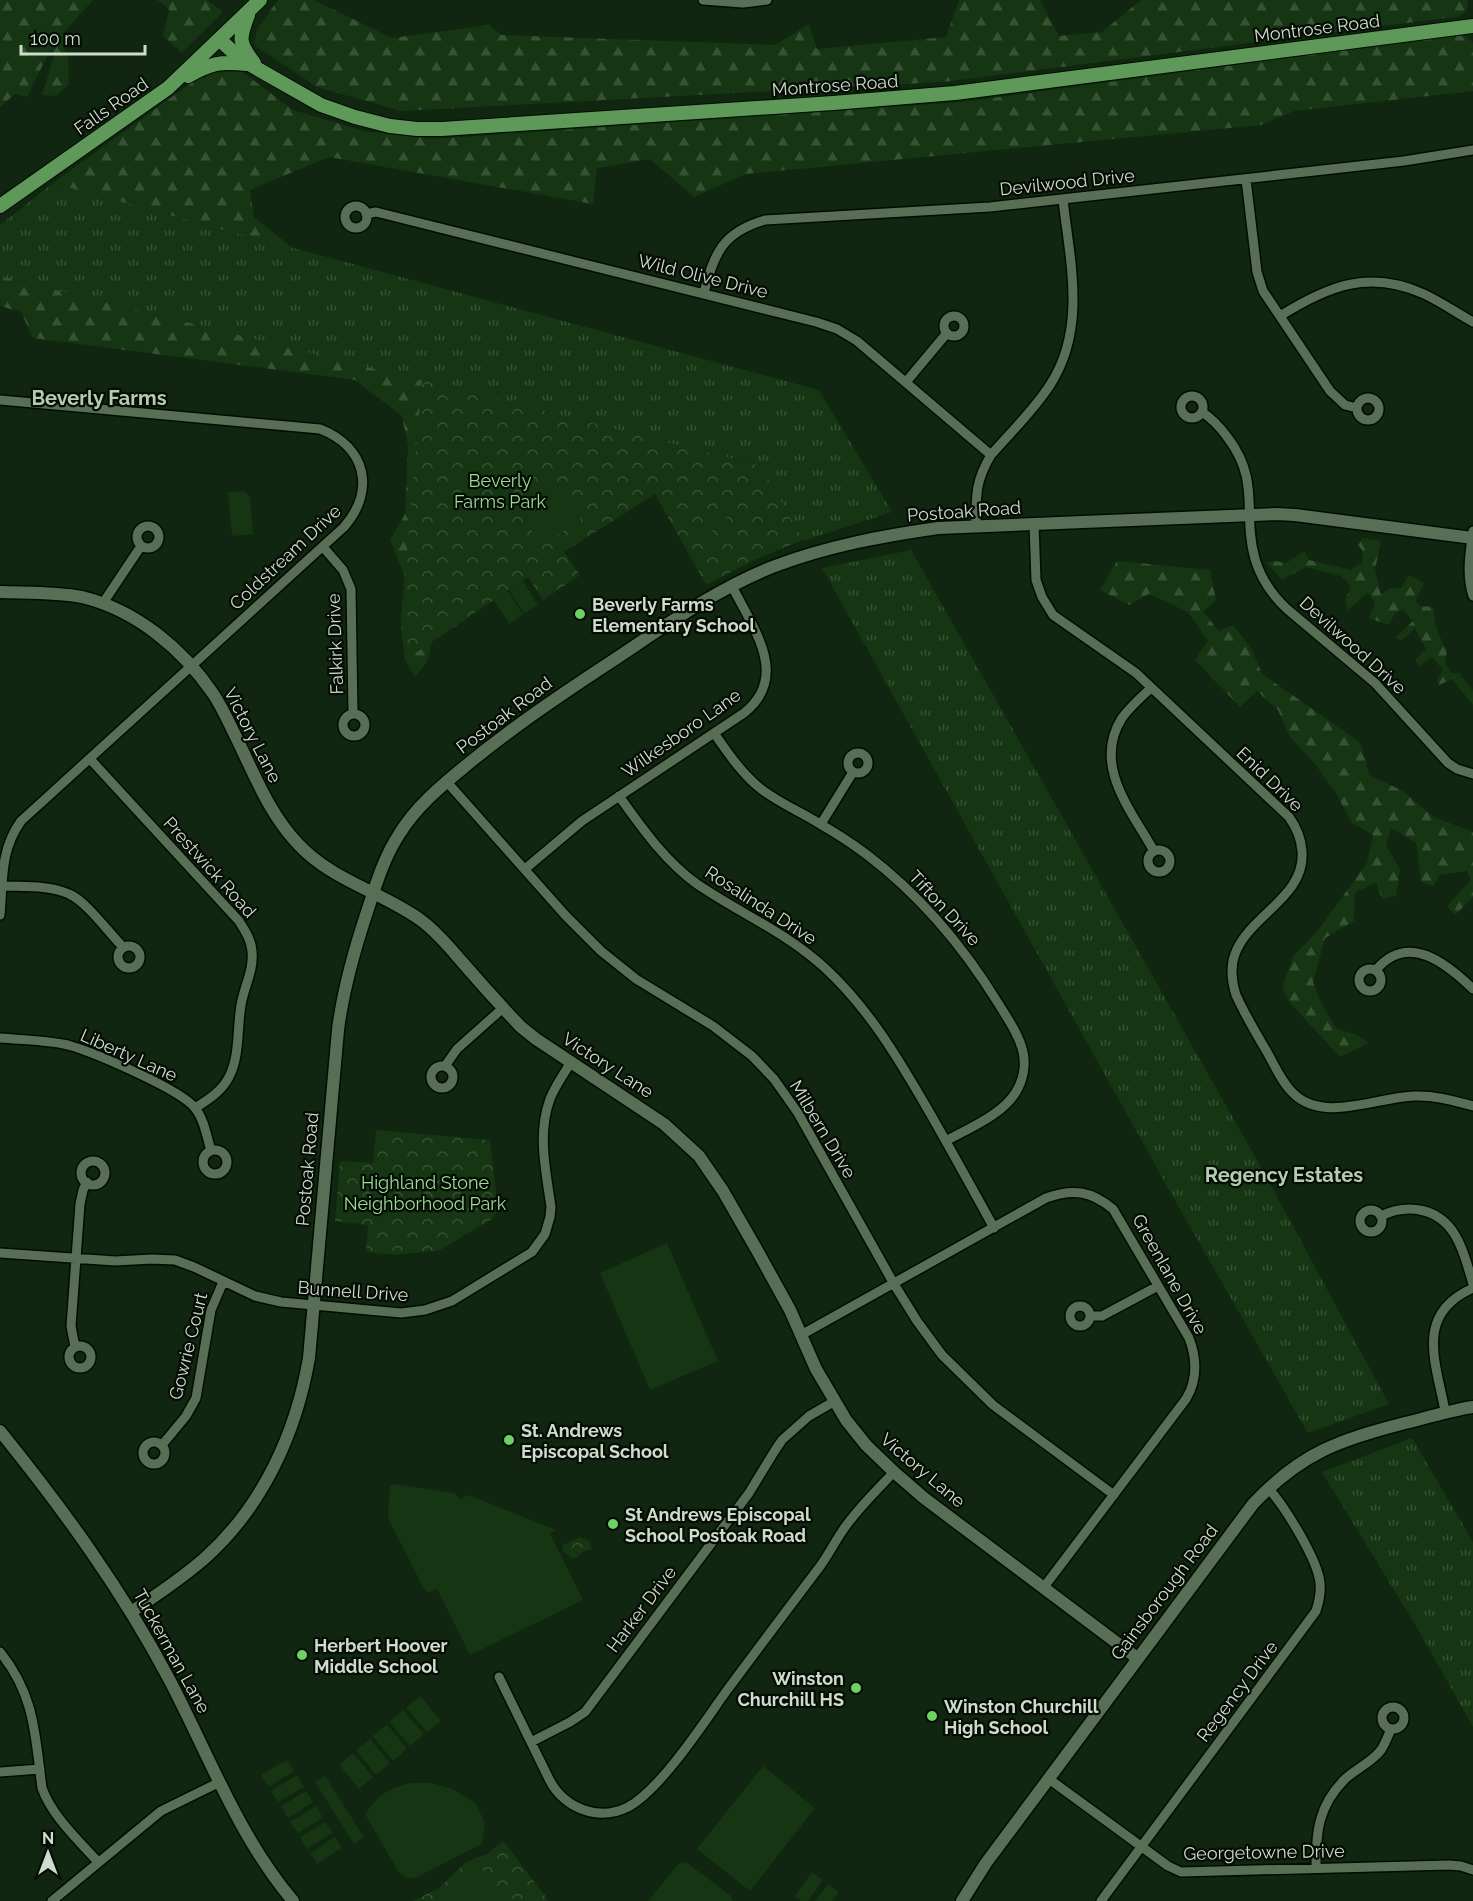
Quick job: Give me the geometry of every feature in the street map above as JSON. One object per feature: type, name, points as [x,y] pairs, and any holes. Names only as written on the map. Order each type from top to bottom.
[{"type":"main road","name":"Falls Road","points":[[0,206],[168,88],[260,0]]},
{"type":"main road","points":[[250,11],[242,33],[241,44],[254,67]]},
{"type":"main road","name":"Montrose Road","points":[[220,40],[242,60],[321,105],[390,126],[442,129],[833,104],[955,93],[1473,26]]},
{"type":"main road","points":[[168,88],[209,65],[226,62],[254,67]]},
{"type":"street","points":[[703,0],[743,3],[768,0]]},
{"type":"street","name":"Devilwood Drive","points":[[704,293],[711,267],[723,245],[739,230],[765,220],[990,207],[1063,200],[1404,161],[1473,150]]},
{"type":"street","points":[[1246,179],[1257,272],[1263,291],[1330,391],[1345,405],[1357,408]]},
{"type":"street","points":[[976,526],[979,475],[991,455],[1051,384],[1068,345],[1073,321],[1073,292],[1063,200]]},
{"type":"street","name":"Wild Olive Drive","points":[[366,214],[376,212],[704,293],[837,329],[858,342],[991,455]]},
{"type":"street","points":[[1280,316],[1331,288],[1376,282],[1408,288],[1426,295],[1473,322]]},
{"type":"street","points":[[906,382],[947,333]]},
{"type":"street","name":"Coldstream Drive","points":[[0,400],[309,427],[330,433],[347,445],[354,453],[362,471],[363,486],[360,503],[351,520],[32,810],[11,837],[4,856],[0,915]]},
{"type":"street","name":"Devilwood Drive","points":[[1202,412],[1216,423],[1240,457],[1247,477],[1255,559],[1263,578],[1276,598],[1375,683],[1448,763],[1457,769],[1473,774]]},
{"type":"street","name":"Postoak Road","points":[[131,1612],[173,1584],[206,1557],[240,1520],[266,1481],[284,1445],[298,1406],[309,1358],[341,1007],[352,959],[384,862],[401,831],[413,815],[478,755],[534,712],[671,622],[732,586],[773,567],[851,542],[938,528],[1251,514],[1295,515],[1473,535]]},
{"type":"street","name":"Enid Drive","points":[[1034,524],[1036,580],[1053,615],[1120,661],[1151,688],[1288,817],[1300,837],[1303,860],[1295,882],[1240,943],[1234,956],[1232,970],[1236,995],[1285,1084],[1302,1101],[1323,1108],[1334,1109],[1416,1096],[1451,1100],[1473,1106]]},
{"type":"street","points":[[1473,535],[1468,564],[1473,596]]},
{"type":"street","points":[[103,603],[141,546]]},
{"type":"street","name":"Falkirk Drive","points":[[323,547],[343,570],[351,589],[353,714]]},
{"type":"street","name":"Wilkesboro Lane","points":[[525,869],[582,821],[744,713],[756,700],[766,682],[766,660],[762,645],[732,586]]},
{"type":"street","name":"Victory Lane","points":[[0,592],[69,595],[103,603],[124,612],[156,633],[213,694],[267,802],[289,835],[324,867],[342,879],[414,916],[429,927],[528,1033],[664,1124],[699,1156],[732,1206],[777,1286],[816,1369],[861,1439],[924,1498],[1137,1658]]},
{"type":"street","points":[[1151,688],[1130,708],[1117,728],[1111,748],[1110,763],[1117,786],[1154,851]]},
{"type":"street","name":"Tifton Drive","points":[[714,733],[733,760],[761,789],[821,824],[866,854],[927,908],[979,972],[1008,1018],[1020,1042],[1024,1062],[1024,1072],[1017,1091],[998,1110],[946,1141]]},
{"type":"street","name":"Prestwick Road","points":[[90,759],[239,921],[249,938],[252,964],[241,1005],[233,1068],[228,1079],[218,1091],[195,1108]]},
{"type":"street","points":[[821,824],[853,772]]},
{"type":"street","name":"Milbern Drive","points":[[447,782],[574,925],[611,960],[642,984],[726,1035],[752,1056],[774,1079],[802,1119],[894,1284],[925,1334],[942,1355],[993,1405],[1114,1495]]},
{"type":"street","name":"Rosalinda Drive","points":[[619,796],[650,839],[679,869],[696,883],[789,939],[844,987],[882,1034],[946,1141],[993,1228]]},
{"type":"street","points":[[2,886],[46,888],[69,894],[81,902],[123,947]]},
{"type":"street","points":[[1376,970],[1384,960],[1396,954],[1411,952],[1433,958],[1473,989]]},
{"type":"street","points":[[445,1066],[457,1049],[503,1008]]},
{"type":"street","name":"Liberty Lane","points":[[0,1038],[67,1045],[88,1051],[170,1090],[195,1108]]},
{"type":"street","name":"Bunnell Drive","points":[[0,1253],[115,1261],[175,1260],[255,1296],[281,1302],[401,1313],[425,1310],[452,1301],[525,1257],[534,1250],[545,1234],[550,1214],[542,1141],[544,1120],[551,1096],[571,1062]]},
{"type":"street","points":[[195,1108],[211,1151]]},
{"type":"street","points":[[75,1347],[71,1326],[80,1203],[87,1182]]},
{"type":"street","name":"Greenlane Drive","points":[[801,1335],[1037,1202],[1056,1194],[1071,1191],[1088,1194],[1107,1204],[1117,1214],[1189,1338],[1196,1360],[1195,1375],[1186,1399],[1044,1587]]},
{"type":"street","points":[[1381,1216],[1409,1208],[1431,1213],[1442,1219],[1456,1236],[1473,1286],[1449,1303],[1434,1328],[1432,1341],[1445,1411]]},
{"type":"street","name":"Gowrie Court","points":[[162,1445],[186,1416],[196,1398],[210,1310],[223,1281]]},
{"type":"street","points":[[1090,1316],[1101,1316],[1158,1286]]},
{"type":"street","name":"Harker Drive","points":[[531,1742],[585,1712],[749,1493],[782,1440],[809,1416],[835,1401]]},
{"type":"street","name":"Gainsborough Road","points":[[962,1901],[986,1863],[1137,1658],[1248,1511],[1268,1488],[1299,1463],[1339,1443],[1445,1411],[1473,1407]]},
{"type":"street","name":"Tuckerman Lane","points":[[0,1431],[62,1511],[131,1612],[261,1857],[293,1901]]},
{"type":"street","points":[[499,1677],[558,1794],[573,1806],[584,1811],[603,1813],[627,1807],[663,1774],[685,1748],[830,1554],[851,1518],[894,1472]]},
{"type":"street","name":"Regency Drive","points":[[1101,1901],[1311,1620],[1318,1604],[1320,1583],[1315,1563],[1279,1499],[1268,1488]]},
{"type":"street","points":[[0,1652],[21,1683],[28,1701],[42,1788],[46,1799],[98,1862]]},
{"type":"street","points":[[1316,1868],[1318,1825],[1324,1809],[1346,1779],[1381,1750],[1391,1729]]},
{"type":"street","points":[[0,1772],[40,1769]]},
{"type":"street","name":"Georgetowne Drive","points":[[1049,1779],[1140,1847],[1181,1872],[1449,1865],[1473,1870]]},
{"type":"street","points":[[52,1901],[161,1811],[220,1782]]},
{"type":"green space","points":[[0,0],[93,0],[64,32],[69,84],[56,96],[42,95],[55,53],[50,50],[27,97],[15,94],[0,107]]},
{"type":"green space","points":[[157,0],[207,0],[223,12],[182,53],[163,36],[169,9]]},
{"type":"green space","points":[[278,0],[314,0],[392,38],[489,25],[502,35],[775,45],[809,24],[817,49],[946,37],[959,0],[1040,0],[1059,36],[1102,32],[1141,0],[1467,0],[1468,8],[1461,16],[943,82],[401,111],[317,87],[254,45],[257,29]]},
{"type":"green space","points":[[1456,35],[1467,36],[1473,43],[1473,91],[1294,111],[1261,125],[746,174],[694,197],[650,159],[597,168],[593,204],[329,157],[250,190],[254,217],[294,249],[53,183],[205,73],[241,71],[293,110],[364,131],[432,139],[962,102]]},
{"type":"green space","points":[[53,183],[819,390],[892,512],[803,541],[761,466],[0,276],[0,225]]},
{"type":"green space","points":[[0,276],[423,381],[434,634],[427,662],[415,677],[405,660],[401,622],[405,576],[390,540],[405,514],[408,446],[402,416],[355,380],[33,338],[21,312],[0,306]]},
{"type":"green space","name":"Beverly Farms Park","points":[[422,380],[761,466],[803,540],[756,559],[706,585],[655,494],[564,552],[580,575],[543,600],[528,577],[405,660],[401,622]]},
{"type":"green space","points":[[549,488],[565,496],[581,520],[544,543],[539,542],[517,508],[539,490]]},
{"type":"green space","points":[[244,491],[250,496],[253,534],[232,536],[228,492]]},
{"type":"green space","points":[[723,512],[739,537],[727,545],[711,520]]},
{"type":"green space","points":[[707,523],[723,548],[711,555],[695,530]]},
{"type":"green space","points":[[1362,538],[1381,541],[1375,569],[1381,595],[1390,588],[1401,588],[1409,575],[1424,583],[1415,601],[1421,606],[1433,607],[1439,635],[1447,651],[1445,664],[1452,673],[1459,673],[1473,691],[1473,705],[1452,679],[1439,685],[1437,679],[1443,670],[1432,657],[1419,666],[1415,660],[1426,649],[1415,628],[1401,641],[1396,637],[1413,621],[1403,610],[1395,613],[1389,625],[1369,618],[1375,603],[1368,592],[1348,610],[1345,602],[1351,586],[1341,576],[1306,567],[1282,580],[1266,562],[1286,563],[1304,551],[1309,560],[1351,570],[1363,562],[1362,550],[1358,545]]},
{"type":"green space","points":[[911,550],[1262,1169],[1389,1404],[1308,1433],[1181,1211],[822,568]]},
{"type":"green space","points":[[1117,561],[1210,570],[1216,600],[1203,612],[1219,631],[1233,625],[1251,648],[1262,674],[1361,743],[1369,775],[1401,790],[1434,817],[1473,832],[1473,897],[1455,915],[1447,906],[1471,880],[1467,871],[1439,875],[1434,886],[1421,882],[1416,843],[1391,828],[1386,845],[1400,869],[1396,896],[1382,899],[1376,882],[1355,893],[1354,921],[1325,938],[1313,982],[1322,1005],[1337,1029],[1355,1034],[1369,1043],[1340,1057],[1291,1004],[1282,988],[1293,956],[1316,933],[1367,863],[1373,835],[1352,823],[1337,795],[1316,765],[1290,737],[1278,710],[1257,691],[1240,707],[1195,660],[1208,641],[1188,612],[1149,594],[1129,605],[1100,590]]},
{"type":"green space","points":[[523,581],[538,605],[524,614],[509,590]]},
{"type":"green space","points":[[508,591],[523,615],[509,624],[494,600]]},
{"type":"green space","name":"Highland Stone Neighborhood Park","points":[[376,1130],[490,1140],[498,1210],[492,1219],[440,1250],[396,1255],[366,1252],[368,1225],[335,1221],[340,1161],[373,1163]]},
{"type":"green space","points":[[667,1243],[718,1361],[650,1390],[600,1273]]},
{"type":"green space","points":[[1412,1438],[1473,1542],[1473,1727],[1416,1626],[1322,1472]]},
{"type":"green space","points":[[394,1484],[454,1493],[460,1499],[469,1495],[556,1530],[550,1534],[583,1600],[470,1655],[437,1589],[428,1593],[423,1587],[388,1518],[390,1486]]},
{"type":"green space","points":[[580,1537],[589,1541],[592,1549],[584,1551],[576,1558],[571,1558],[562,1550],[563,1545]]},
{"type":"green space","points":[[420,1696],[441,1721],[427,1732],[406,1708]]},
{"type":"green space","points":[[403,1710],[424,1734],[410,1746],[389,1722]]},
{"type":"green space","points":[[387,1724],[407,1749],[393,1761],[373,1736]]},
{"type":"green space","points":[[370,1739],[390,1763],[376,1775],[356,1750]]},
{"type":"green space","points":[[353,1753],[373,1777],[359,1789],[339,1765]]},
{"type":"green space","points":[[287,1760],[294,1771],[269,1787],[261,1775]]},
{"type":"green space","points":[[763,1766],[815,1808],[750,1891],[697,1849]]},
{"type":"green space","points":[[297,1775],[304,1787],[278,1802],[271,1791]]},
{"type":"green space","points":[[325,1776],[364,1837],[354,1844],[315,1782]]},
{"type":"green space","points":[[411,1783],[432,1783],[455,1790],[476,1804],[485,1823],[482,1844],[415,1878],[399,1873],[365,1814],[384,1793]]},
{"type":"green space","points":[[306,1791],[313,1802],[288,1818],[281,1806]]},
{"type":"green space","points":[[316,1806],[323,1818],[298,1833],[290,1822]]},
{"type":"green space","points":[[325,1822],[333,1833],[307,1849],[300,1837]]},
{"type":"green space","points":[[335,1837],[342,1848],[317,1864],[310,1853]]},
{"type":"green space","points":[[503,1841],[549,1901],[413,1901],[439,1888],[466,1862],[487,1854]]},
{"type":"green space","points":[[686,1862],[731,1896],[733,1901],[648,1901],[679,1863]]},
{"type":"green space","points":[[476,1863],[510,1901],[433,1901]]},
{"type":"green space","points":[[812,1872],[823,1880],[808,1901],[801,1901],[795,1896]]},
{"type":"green space","points":[[828,1884],[839,1892],[832,1901],[815,1901]]},
{"type":"place","name":"Beverly Farms Elementary School","points":[[580,614]]},
{"type":"place","name":"St. Andrews Episcopal School","points":[[509,1440]]},
{"type":"place","name":"St Andrews Episcopal School Postoak Road","points":[[613,1524]]},
{"type":"place","name":"Herbert Hoover Middle School","points":[[302,1655]]},
{"type":"place","name":"Winston Churchill HS","points":[[856,1688]]},
{"type":"place","name":"Winston Churchill High School","points":[[932,1716]]},
{"type":"district","name":"Beverly Farms","points":[[99,398]]},
{"type":"district","name":"Regency Estates","points":[[1284,1175]]}]
